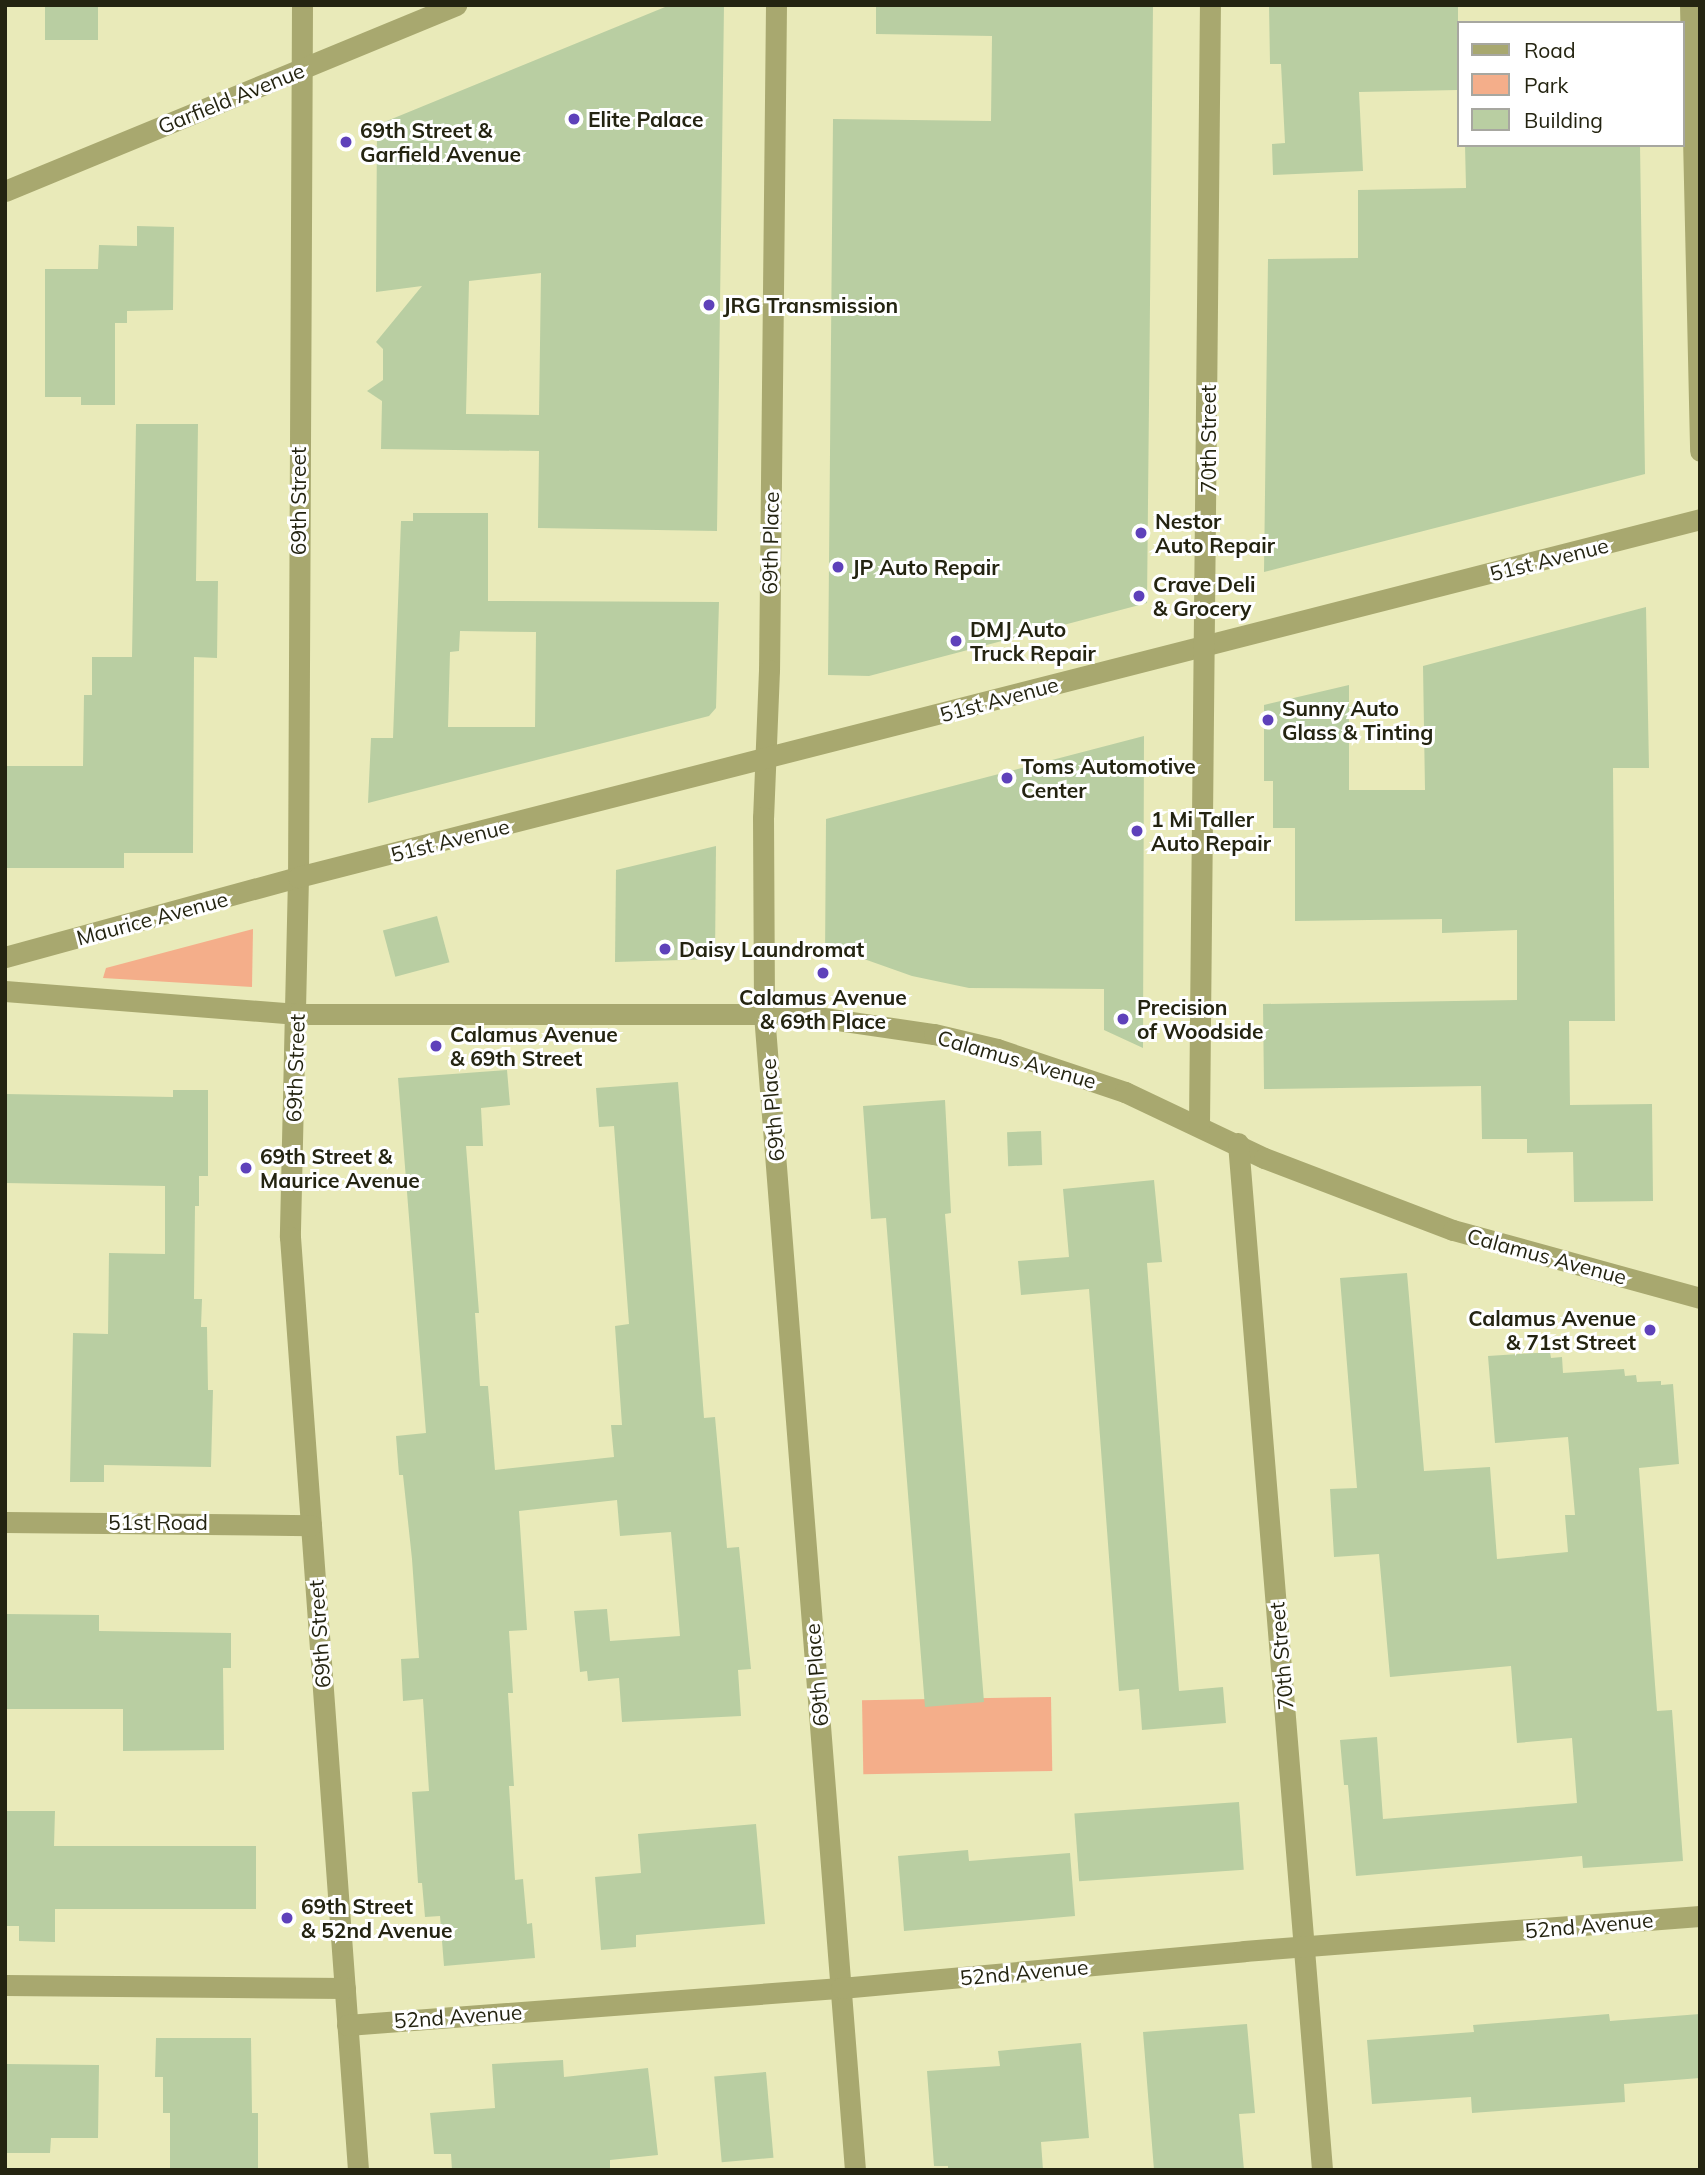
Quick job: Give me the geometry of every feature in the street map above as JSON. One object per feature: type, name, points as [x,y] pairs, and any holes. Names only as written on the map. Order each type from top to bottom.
[{"type":"street","name":"69th Street","points":[[302,5],[297,1014],[290,1237],[358,2170]]},
{"type":"street","name":"Garfield Avenue","points":[[5,191],[456,5]]},
{"type":"street","name":"69th Place","points":[[776,5],[769,670],[764,760],[764,1014],[855,2170]]},
{"type":"street","name":"70th Street","points":[[1199,1125],[1210,5]]},
{"type":"street","points":[[1690,5],[1700,451]]},
{"type":"street","name":"51st Avenue","points":[[298,877],[1700,519]]},
{"type":"street","name":"Maurice Avenue","points":[[5,957],[298,877]]},
{"type":"street","points":[[5,991],[297,1014]]},
{"type":"street","name":"Calamus Avenue","points":[[297,1014],[764,1014],[817,1017],[921,1032],[998,1049],[1125,1092],[1238,1143],[1264,1158],[1453,1230],[1700,1298]]},
{"type":"street","name":"70th Street","points":[[1238,1143],[1322,2170]]},
{"type":"street","name":"51st Road","points":[[5,1522],[311,1525]]},
{"type":"street","name":"52nd Avenue","points":[[347,2025],[841,1989],[1700,1916]]},
{"type":"street","points":[[5,1985],[345,1989]]},
{"type":"green space","points":[[253,929],[252,987],[103,978],[106,968]]},
{"type":"green space","points":[[1051,1697],[1052,1771],[863,1774],[862,1700]]},
{"type":"building","points":[[45,5],[98,5],[98,40],[45,40]]},
{"type":"building","points":[[670,5],[724,5],[717,531],[538,528],[539,451],[381,449],[382,401],[367,391],[383,380],[383,349],[376,342],[422,286],[376,292],[377,125]],"holes":[[[541,273],[539,415],[466,414],[469,281]]]},
{"type":"building","points":[[876,5],[1153,5],[1147,603],[869,676],[828,675],[833,119],[991,121],[992,36],[876,34]]},
{"type":"building","points":[[1269,5],[1458,5],[1456,90],[1359,92],[1363,171],[1273,175],[1272,144],[1285,143],[1281,64],[1270,64]]},
{"type":"building","points":[[1465,147],[1640,147],[1645,474],[1264,572],[1268,259],[1358,258],[1358,190],[1466,188]]},
{"type":"building","points":[[137,226],[174,227],[173,310],[127,311],[127,323],[115,323],[115,405],[81,405],[81,397],[45,397],[45,269],[98,269],[99,245],[137,246]]},
{"type":"building","points":[[136,424],[198,424],[196,581],[218,581],[217,658],[194,657],[193,853],[124,853],[124,868],[5,868],[5,766],[83,766],[84,695],[92,695],[92,657],[132,657]]},
{"type":"building","points":[[413,513],[488,513],[488,601],[719,602],[716,708],[709,716],[368,803],[371,738],[393,738],[401,521],[413,521]],"holes":[[[460,631],[536,632],[535,727],[448,727],[450,652],[459,651]]]},
{"type":"building","points":[[1646,607],[1649,768],[1613,768],[1615,1021],[1569,1021],[1570,1105],[1652,1104],[1653,1201],[1574,1202],[1573,1152],[1527,1153],[1527,1139],[1482,1139],[1481,1086],[1264,1089],[1263,1004],[1517,1000],[1517,930],[1442,933],[1442,919],[1295,921],[1295,828],[1273,828],[1273,781],[1264,781],[1264,705],[1349,685],[1349,790],[1425,790],[1423,666]]},
{"type":"building","points":[[1144,736],[1143,1048],[1104,1030],[1104,989],[969,988],[912,976],[864,959],[825,959],[826,819]]},
{"type":"building","points":[[716,846],[715,959],[615,962],[616,870]]},
{"type":"building","points":[[437,916],[449,962],[395,977],[383,930]]},
{"type":"building","points":[[507,1070],[510,1105],[481,1108],[483,1146],[466,1146],[479,1313],[475,1313],[480,1386],[488,1386],[495,1470],[614,1457],[611,1425],[622,1425],[615,1326],[629,1324],[614,1126],[599,1127],[596,1088],[678,1082],[704,1418],[715,1417],[727,1548],[739,1547],[751,1669],[738,1670],[741,1716],[622,1722],[619,1678],[588,1681],[587,1671],[580,1672],[574,1611],[607,1609],[610,1641],[680,1636],[671,1532],[620,1536],[617,1500],[519,1511],[527,1630],[509,1631],[513,1693],[508,1693],[514,1786],[509,1786],[515,1880],[523,1879],[527,1924],[532,1923],[535,1958],[444,1966],[440,1916],[425,1917],[422,1883],[418,1883],[412,1792],[429,1791],[423,1699],[403,1701],[401,1659],[419,1658],[412,1559],[396,1436],[426,1433],[398,1078]]},
{"type":"building","points":[[173,1090],[208,1090],[208,1176],[199,1176],[199,1206],[195,1206],[194,1299],[202,1299],[201,1327],[207,1327],[208,1390],[213,1390],[211,1467],[104,1465],[104,1482],[70,1482],[73,1333],[108,1334],[109,1253],[165,1254],[165,1186],[5,1183],[5,1094],[173,1097]]},
{"type":"building","points":[[945,1100],[951,1213],[945,1214],[984,1702],[925,1707],[886,1218],[871,1219],[863,1106]]},
{"type":"building","points":[[1041,1131],[1042,1165],[1008,1166],[1007,1132]]},
{"type":"building","points":[[1154,1180],[1162,1262],[1147,1263],[1179,1691],[1223,1687],[1226,1723],[1142,1730],[1139,1689],[1119,1691],[1089,1289],[1021,1295],[1018,1261],[1069,1257],[1063,1189]]},
{"type":"building","points":[[1407,1273],[1424,1471],[1490,1467],[1497,1559],[1568,1552],[1565,1515],[1575,1515],[1568,1437],[1495,1443],[1488,1356],[1550,1352],[1551,1358],[1562,1357],[1563,1373],[1624,1369],[1625,1376],[1636,1375],[1637,1382],[1661,1381],[1661,1385],[1673,1384],[1679,1464],[1639,1468],[1657,1711],[1672,1710],[1683,1861],[1583,1868],[1582,1856],[1356,1876],[1348,1785],[1344,1785],[1340,1740],[1377,1737],[1383,1819],[1577,1803],[1572,1738],[1517,1743],[1511,1666],[1390,1677],[1379,1554],[1334,1557],[1330,1489],[1357,1488],[1340,1278]]},
{"type":"building","points":[[5,1614],[99,1615],[99,1631],[231,1633],[231,1668],[223,1668],[224,1750],[123,1751],[123,1709],[5,1709]]},
{"type":"building","points":[[1239,1802],[1244,1870],[1079,1881],[1074,1814]]},
{"type":"building","points":[[5,1811],[55,1811],[54,1846],[256,1846],[256,1909],[55,1909],[55,1942],[19,1941],[19,1926],[5,1926]]},
{"type":"building","points":[[756,1824],[765,1924],[636,1935],[636,1947],[601,1950],[595,1877],[641,1873],[638,1834]]},
{"type":"building","points":[[968,1850],[969,1861],[1070,1853],[1075,1916],[904,1931],[898,1856]]},
{"type":"building","points":[[1609,2014],[1610,2021],[1700,2014],[1700,2078],[1624,2084],[1625,2102],[1472,2113],[1471,2097],[1372,2104],[1367,2040],[1474,2032],[1473,2025]]},
{"type":"building","points":[[1247,2024],[1255,2113],[1239,2114],[1244,2170],[1154,2170],[1143,2032]]},
{"type":"building","points":[[156,2038],[251,2038],[252,2113],[258,2113],[258,2170],[170,2170],[170,2113],[163,2113],[163,2077],[155,2077]]},
{"type":"building","points":[[1081,2043],[1089,2138],[1041,2142],[1043,2170],[948,2170],[948,2166],[934,2166],[927,2071],[1000,2066],[998,2051]]},
{"type":"building","points":[[563,2060],[564,2077],[648,2068],[658,2155],[610,2160],[610,2170],[452,2170],[451,2154],[434,2154],[430,2113],[495,2108],[492,2064]]},
{"type":"building","points":[[5,2064],[99,2065],[98,2138],[51,2138],[50,2153],[5,2153]]},
{"type":"building","points":[[766,2072],[773,2158],[722,2162],[714,2077]]},
{"type":"place","name":"Elite Palace","points":[[574,119]]},
{"type":"place","name":"69th Street & Garfield Avenue","points":[[346,142]]},
{"type":"place","name":"JRG Transmission","points":[[709,305]]},
{"type":"place","name":"Nestor Auto Repair","points":[[1141,533]]},
{"type":"place","name":"JP Auto Repair","points":[[838,567]]},
{"type":"place","name":"Crave Deli & Grocery","points":[[1139,596]]},
{"type":"place","name":"DMJ Auto Truck Repair","points":[[956,641]]},
{"type":"place","name":"Sunny Auto Glass & Tinting","points":[[1268,720]]},
{"type":"place","name":"Toms Automotive Center","points":[[1007,778]]},
{"type":"place","name":"1 Mi Taller Auto Repair","points":[[1137,831]]},
{"type":"place","name":"Daisy Laundromat","points":[[665,949]]},
{"type":"place","name":"Calamus Avenue & 69th Place","points":[[823,973]]},
{"type":"place","name":"Precision of Woodside","points":[[1123,1019]]},
{"type":"place","name":"Calamus Avenue & 69th Street","points":[[436,1046]]},
{"type":"place","name":"69th Street & Maurice Avenue","points":[[246,1168]]},
{"type":"place","name":"Calamus Avenue & 71st Street","points":[[1650,1330]]},
{"type":"place","name":"69th Street & 52nd Avenue","points":[[287,1918]]}]
